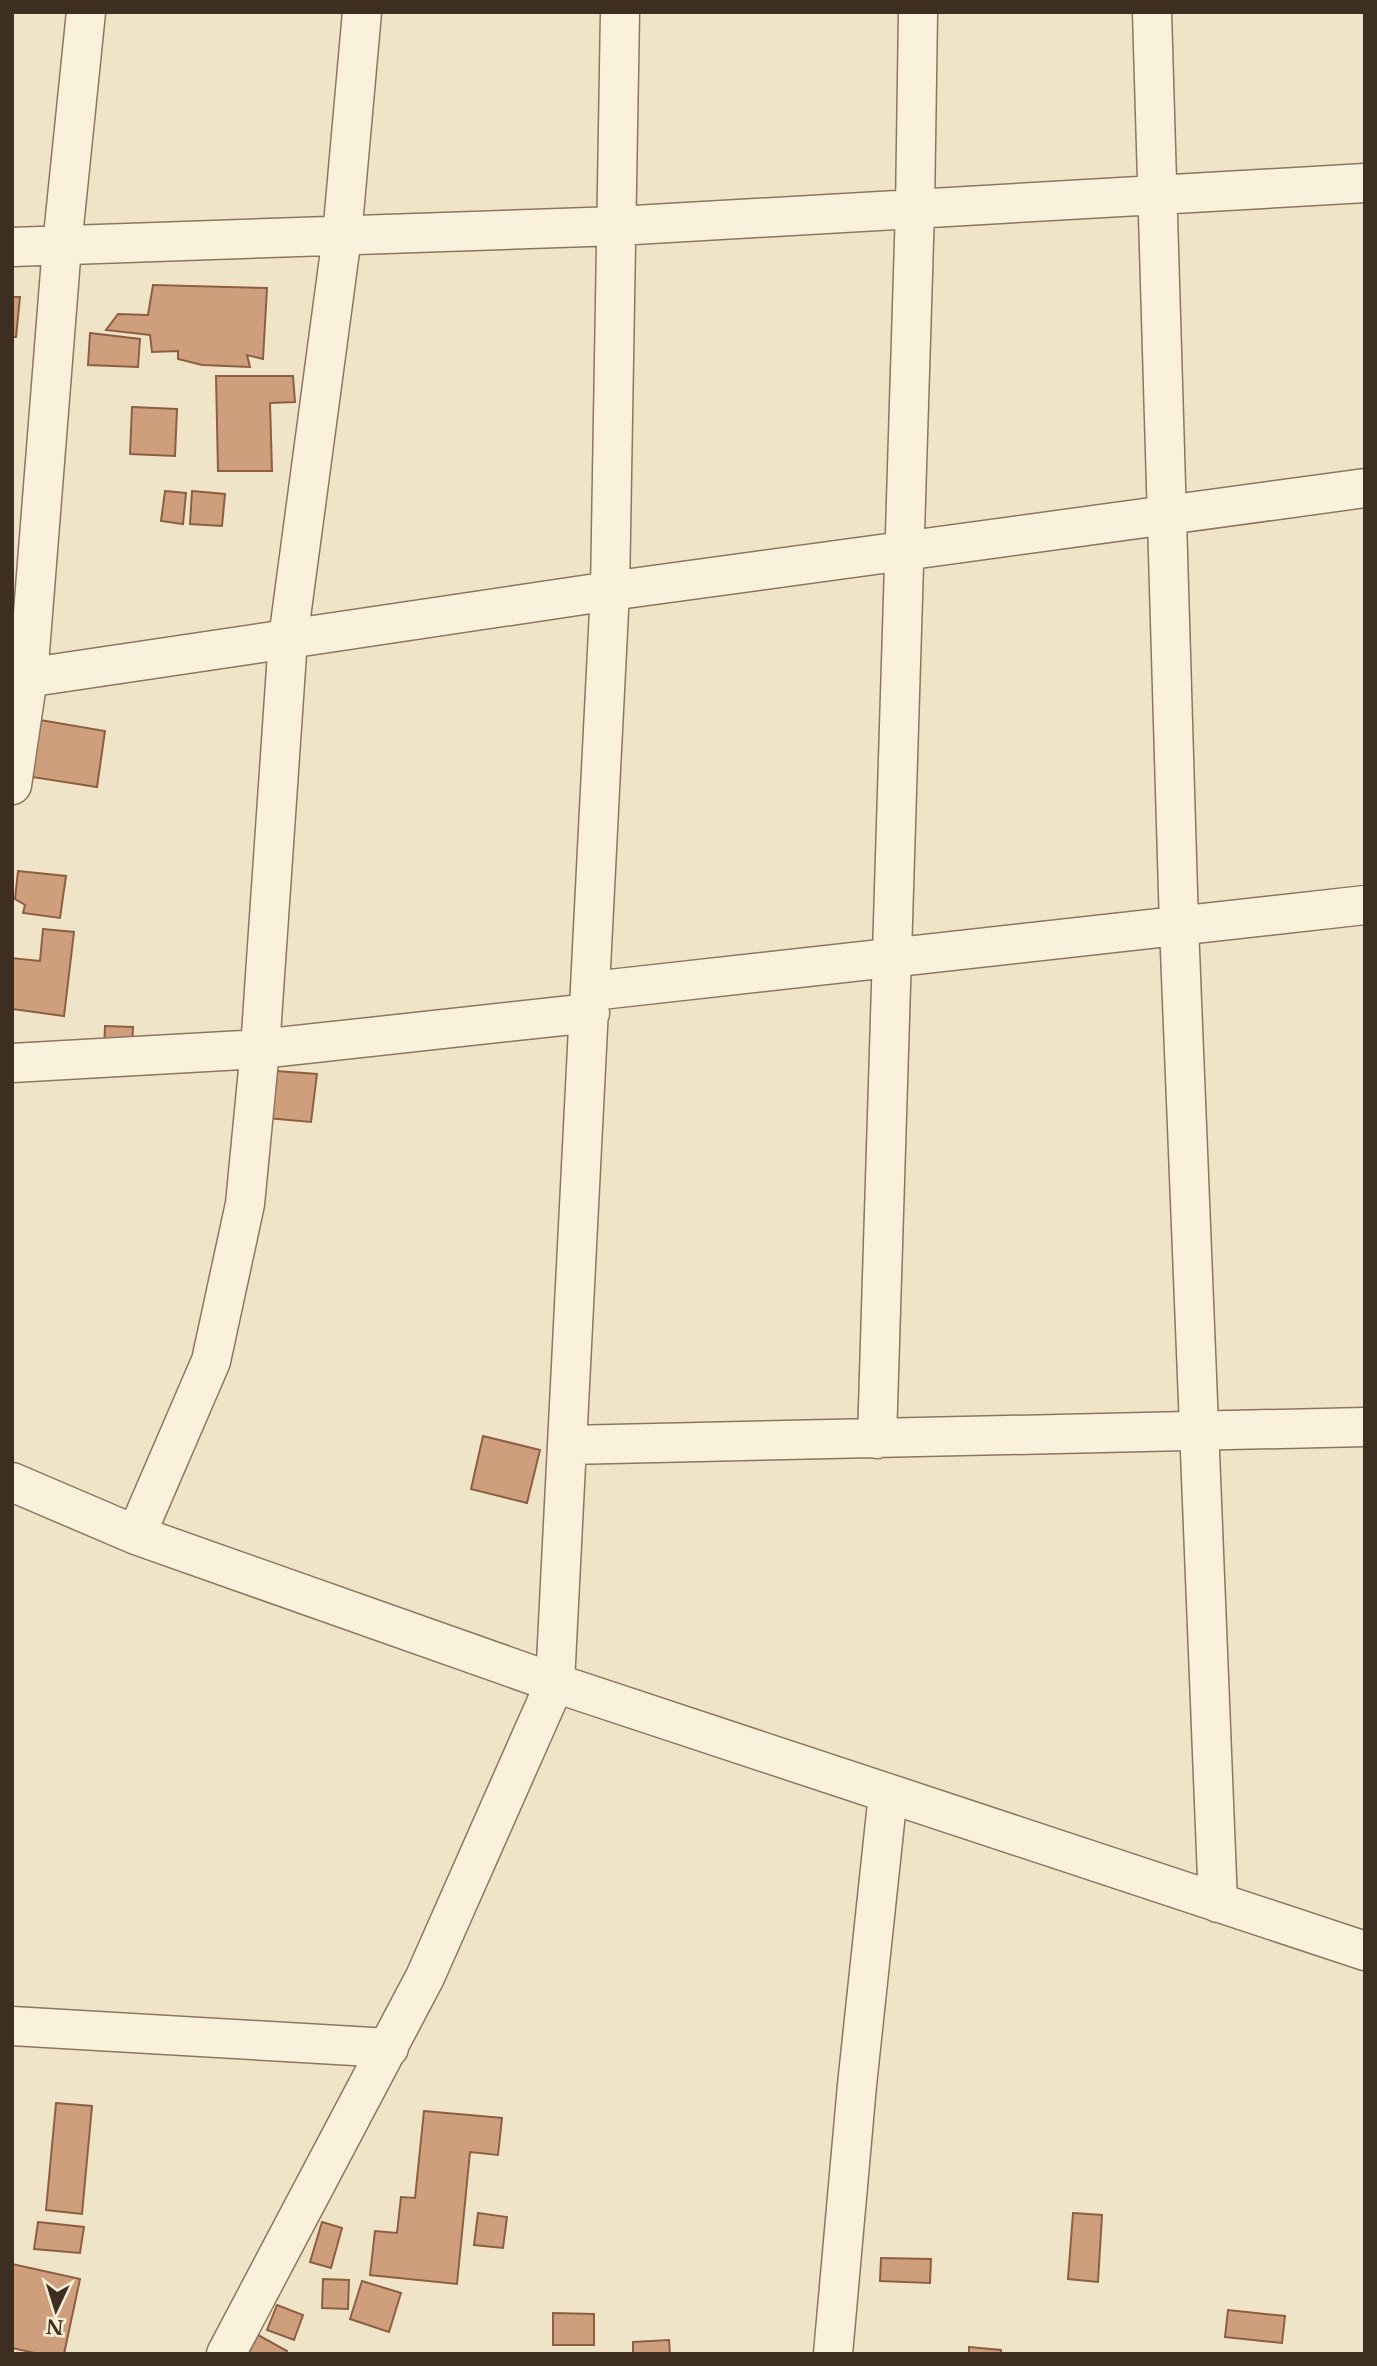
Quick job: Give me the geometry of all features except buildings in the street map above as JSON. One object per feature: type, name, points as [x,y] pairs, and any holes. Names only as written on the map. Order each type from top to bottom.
[{"type":"street","points":[[12,785],[61,246],[86,12]]},
{"type":"street","points":[[136,1535],[211,1361],[245,1204],[260,1049],[288,639],[342,236],[362,12]]},
{"type":"street","points":[[226,2354],[425,1978],[555,1683],[610,591],[620,12]]},
{"type":"street","points":[[877,1438],[902,551],[915,209],[918,12]]},
{"type":"street","points":[[1152,12],[1169,514],[1179,926],[1218,1903]]},
{"type":"street","points":[[12,247],[617,226],[1365,183]]},
{"type":"street","points":[[20,679],[610,591],[1365,488]]},
{"type":"street","points":[[12,1063],[260,1049],[890,959],[1365,905]]},
{"type":"street","points":[[568,1446],[1365,1427]]},
{"type":"street","points":[[12,1482],[136,1535],[555,1683],[1365,1951]]},
{"type":"street","points":[[833,2354],[857,2085],[888,1794]]},
{"type":"street","points":[[12,2026],[389,2048]]}]
